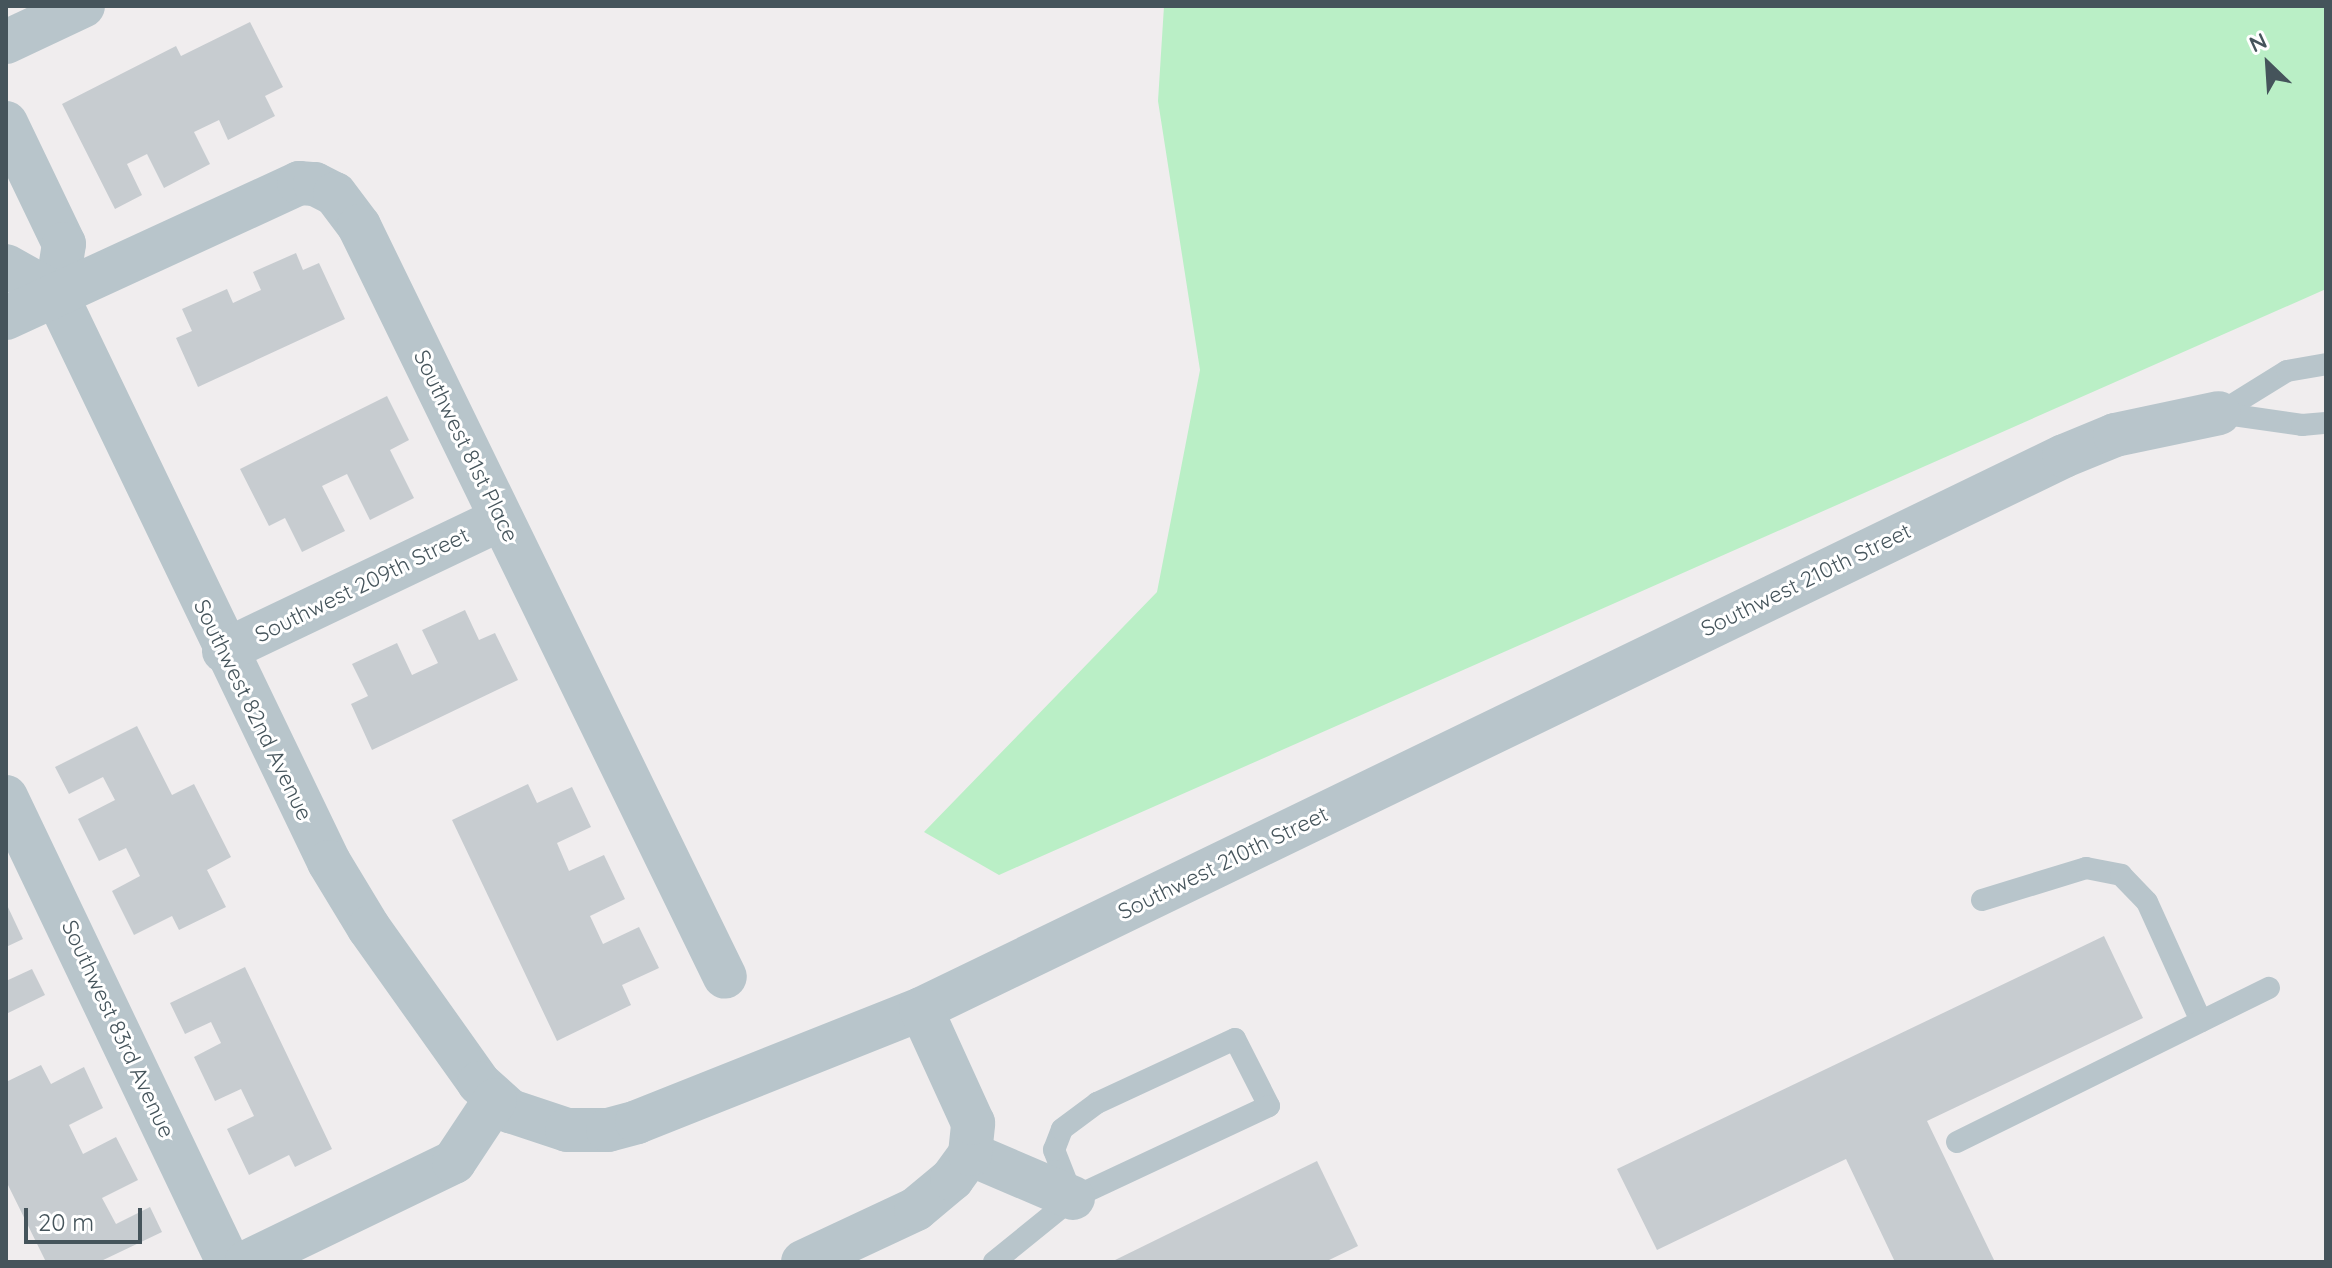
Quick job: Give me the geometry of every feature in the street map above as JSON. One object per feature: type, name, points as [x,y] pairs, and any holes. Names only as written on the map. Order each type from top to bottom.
[{"type":"street","points":[[6,42],[83,6]]},
{"type":"street","points":[[6,123],[64,244],[56,294],[6,266]]},
{"type":"street","name":"Southwest 81st Place","points":[[6,318],[299,183],[325,187],[343,202],[359,226],[725,977]]},
{"type":"street","name":"Southwest 82nd Avenue","points":[[56,294],[224,651],[348,895],[495,1100]]},
{"type":"street","name":"Southwest 210th Street","points":[[495,1100],[531,1119],[567,1130],[621,1127],[921,1009],[2064,456],[2115,435],[2219,413]]},
{"type":"street","name":"Southwest 209th Street","points":[[224,651],[501,519]]},
{"type":"street","name":"Southwest 83rd Avenue","points":[[6,797],[228,1262]]},
{"type":"street","points":[[803,1262],[916,1209],[952,1179],[970,1154],[973,1123],[921,1009]]},
{"type":"street","points":[[247,1262],[454,1162],[495,1100]]},
{"type":"street","points":[[970,1154],[1073,1198]]},
{"type":"lane","points":[[2219,413],[2287,371],[2326,364]]},
{"type":"lane","points":[[2219,413],[2302,425],[2326,423]]},
{"type":"lane","points":[[1982,900],[2086,868],[2121,875],[2147,902],[2201,1021]]},
{"type":"lane","points":[[1957,1142],[2269,988]]},
{"type":"lane","points":[[994,1262],[1073,1198],[1269,1106],[1235,1039],[1097,1103],[1062,1129],[1054,1150],[1073,1198]]},
{"type":"green space","points":[[1164,6],[2326,6],[2326,289],[999,875],[924,832],[1157,592],[1200,370],[1158,101]]},
{"type":"building","points":[[250,22],[283,87],[265,96],[275,116],[228,140],[219,120],[194,132],[210,164],[164,188],[147,154],[127,164],[142,195],[115,209],[62,104],[176,46],[181,56]]},
{"type":"building","points":[[296,253],[303,270],[319,263],[345,319],[198,387],[176,338],[192,331],[182,309],[227,289],[233,303],[261,290],[253,272]]},
{"type":"building","points":[[387,396],[409,440],[390,450],[414,498],[370,520],[347,474],[322,486],[345,531],[302,552],[285,518],[269,526],[240,469]]},
{"type":"building","points":[[465,610],[479,640],[495,633],[518,680],[372,750],[351,704],[368,696],[352,664],[397,643],[412,675],[438,663],[422,630]]},
{"type":"building","points":[[137,726],[172,795],[194,784],[231,857],[207,870],[226,907],[179,930],[172,916],[134,935],[112,891],[140,876],[126,848],[99,861],[78,819],[115,800],[103,777],[69,794],[55,767]]},
{"type":"building","points":[[528,784],[537,803],[572,787],[591,827],[557,843],[569,871],[604,855],[625,899],[590,916],[603,944],[639,927],[659,968],[622,985],[631,1005],[557,1041],[452,820]]},
{"type":"building","points":[[6,903],[23,939],[6,947]]},
{"type":"building","points":[[2104,936],[2143,1018],[1927,1121],[1995,1262],[1895,1262],[1846,1159],[1657,1250],[1617,1169]]},
{"type":"building","points":[[245,967],[332,1149],[295,1167],[289,1155],[249,1175],[227,1129],[254,1116],[241,1089],[215,1101],[194,1057],[221,1043],[211,1022],[185,1034],[170,1003]]},
{"type":"building","points":[[32,969],[45,995],[6,1014],[6,981]]},
{"type":"building","points":[[41,1065],[51,1084],[84,1067],[103,1108],[69,1125],[83,1154],[116,1137],[138,1180],[102,1198],[116,1224],[150,1207],[162,1232],[99,1262],[46,1262],[6,1181],[6,1082]]},
{"type":"building","points":[[1317,1161],[1358,1246],[1325,1262],[1111,1262]]}]
